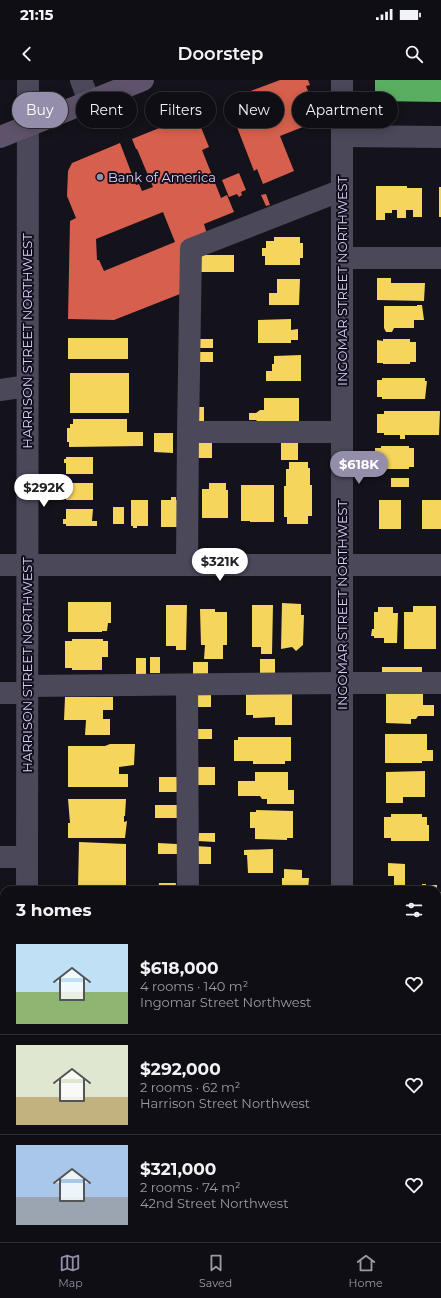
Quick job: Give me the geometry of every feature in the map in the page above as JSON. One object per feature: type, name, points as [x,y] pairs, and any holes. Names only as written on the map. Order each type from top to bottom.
[{"type":"main road","points":[[112,92],[143,80]]},
{"type":"main road","points":[[0,137],[22,128]]},
{"type":"street","name":"HARRISON STREET NORTHWEST","points":[[28,80],[28,92]]},
{"type":"street","points":[[81,80],[86,92]]},
{"type":"street","name":"INGOMAR STREET NORTHWEST","points":[[342,80],[342,886]]},
{"type":"street","name":"HARRISON STREET NORTHWEST","points":[[27,128],[27,886]]},
{"type":"street","points":[[342,136],[441,137]]},
{"type":"street","points":[[187,565],[192,249],[342,190]]},
{"type":"street","points":[[342,258],[441,258]]},
{"type":"street","points":[[0,390],[27,386]]},
{"type":"street","points":[[188,432],[342,432]]},
{"type":"street","points":[[0,565],[441,565]]},
{"type":"street","points":[[0,693],[27,690],[187,685],[342,683],[441,684]]},
{"type":"street","points":[[187,685],[188,886]]},
{"type":"street","points":[[0,856],[27,857]]},
{"type":"building: Homes","points":[[376,186],[407,186],[407,188],[422,188],[422,217],[413,217],[413,210],[406,210],[406,218],[397,218],[397,210],[392,210],[392,213],[385,213],[385,220],[376,220]]},
{"type":"building: Homes","points":[[439,187],[441,187],[441,217],[439,217]]},
{"type":"building: Homes","points":[[274,237],[300,237],[300,243],[303,243],[303,258],[300,258],[300,265],[265,265],[265,256],[262,256],[262,248],[266,248],[266,241],[274,241]]},
{"type":"building: Homes","points":[[196,255],[234,255],[234,272],[196,272]]},
{"type":"building: Homes","points":[[377,278],[391,278],[391,283],[425,283],[424,301],[377,300]]},
{"type":"building: Homes","points":[[277,279],[300,279],[299,305],[269,305],[269,293],[277,293]]},
{"type":"building: Homes","points":[[422,305],[424,320],[414,320],[414,328],[394,328],[392,332],[386,332],[384,328],[384,306]]},
{"type":"building: Homes","points":[[291,319],[291,330],[298,329],[298,340],[291,340],[291,343],[258,343],[258,320]]},
{"type":"building: Homes","points":[[68,338],[128,338],[128,359],[68,359]]},
{"type":"building: Homes","points":[[199,339],[213,339],[213,348],[199,348]]},
{"type":"building: Homes","points":[[383,339],[410,339],[410,342],[416,342],[416,362],[410,362],[410,364],[377,363],[377,340],[383,341]]},
{"type":"building: Homes","points":[[195,352],[213,352],[213,362],[195,362]]},
{"type":"building: Homes","points":[[301,355],[301,381],[266,381],[266,371],[272,371],[274,356]]},
{"type":"building: Homes","points":[[70,373],[129,373],[129,413],[70,413]]},
{"type":"building: Homes","points":[[382,378],[425,378],[425,381],[427,381],[425,399],[382,399],[382,397],[377,397],[377,380],[382,380]]},
{"type":"building: Homes","points":[[264,398],[299,398],[299,424],[260,424],[256,420],[249,420],[249,413],[256,413],[260,410],[264,410]]},
{"type":"building: Homes","points":[[195,407],[204,407],[204,423],[195,423]]},
{"type":"building: Homes","points":[[384,411],[440,411],[439,435],[405,435],[405,439],[400,439],[400,435],[384,435],[384,433],[377,433],[377,414],[384,414]]},
{"type":"building: Homes","points":[[73,419],[127,419],[127,432],[143,432],[143,446],[69,447],[69,442],[67,442],[67,428],[70,428],[70,424],[73,424]]},
{"type":"building: Homes","points":[[154,433],[173,433],[173,453],[154,452]]},
{"type":"building: Homes","points":[[194,441],[212,441],[212,458],[194,458]]},
{"type":"building: Homes","points":[[281,442],[298,442],[298,460],[281,460]]},
{"type":"building: Homes","points":[[381,446],[409,446],[409,448],[414,448],[414,467],[409,467],[409,469],[381,469],[381,467],[375,467],[375,448],[381,448]]},
{"type":"building: Homes","points":[[66,457],[93,457],[93,474],[66,474],[66,463],[64,463],[64,459],[66,459]]},
{"type":"building: Homes","points":[[289,462],[308,462],[308,468],[310,468],[310,485],[312,485],[312,516],[308,516],[308,524],[287,524],[287,517],[284,517],[284,486],[286,486],[286,469],[289,469]]},
{"type":"building: Homes","points":[[391,478],[409,478],[409,487],[391,487]]},
{"type":"building: Homes","points":[[66,483],[93,483],[93,500],[66,500],[66,490],[63,490],[63,485],[66,485]]},
{"type":"building: Homes","points":[[209,483],[226,483],[226,490],[228,490],[228,518],[202,518],[202,489],[209,489]]},
{"type":"building: Homes","points":[[241,485],[274,485],[274,522],[241,521]]},
{"type":"building: Homes","points":[[171,497],[176,497],[176,500],[178,500],[178,527],[161,527],[161,500],[171,500]]},
{"type":"building: Homes","points":[[131,500],[148,500],[148,526],[137,526],[137,528],[133,528],[133,526],[131,526]]},
{"type":"building: Homes","points":[[379,500],[401,500],[401,529],[379,529]]},
{"type":"building: Homes","points":[[422,500],[441,500],[441,529],[422,529]]},
{"type":"building: Homes","points":[[113,507],[124,507],[124,524],[113,524]]},
{"type":"building: Homes","points":[[66,509],[93,509],[92,521],[97,521],[97,526],[66,526],[66,524],[63,524],[63,519],[66,519]]},
{"type":"building: Homes","points":[[68,602],[111,602],[111,623],[108,623],[107,631],[68,632]]},
{"type":"building: Homes","points":[[282,603],[301,604],[301,615],[304,615],[303,645],[296,651],[292,647],[281,649]]},
{"type":"building: Homes","points":[[166,605],[187,605],[186,650],[176,650],[176,646],[166,646]]},
{"type":"building: Homes","points":[[252,605],[273,605],[272,654],[261,654],[261,647],[252,647]]},
{"type":"building: Homes","points":[[413,606],[436,606],[436,649],[404,649],[404,612],[413,612]]},
{"type":"building: Homes","points":[[378,607],[393,607],[393,613],[398,613],[397,643],[384,643],[384,638],[374,638],[374,636],[371,636],[372,629],[374,629],[374,612],[378,612]]},
{"type":"building: Homes","points":[[200,609],[215,609],[215,612],[227,612],[227,645],[223,645],[223,659],[204,659],[205,645],[201,645]]},
{"type":"building: Homes","points":[[72,639],[103,639],[103,641],[108,641],[108,657],[102,657],[102,670],[72,670],[72,668],[65,668],[65,641],[72,641]]},
{"type":"building: Homes","points":[[150,657],[160,657],[160,673],[150,673]]},
{"type":"building: Homes","points":[[136,658],[146,658],[146,674],[136,674]]},
{"type":"building: Homes","points":[[260,659],[275,659],[275,678],[260,678]]},
{"type":"building: Homes","points":[[193,662],[208,662],[208,679],[193,679]]},
{"type":"building: Homes","points":[[382,667],[422,667],[422,678],[382,678]]},
{"type":"building: Homes","points":[[292,692],[292,725],[275,725],[275,717],[253,718],[253,715],[246,715],[246,694]]},
{"type":"building: Homes","points":[[196,693],[211,693],[211,707],[196,707]]},
{"type":"building: Homes","points":[[386,693],[423,693],[423,705],[434,705],[434,716],[418,716],[416,719],[411,719],[411,724],[386,723]]},
{"type":"building: Homes","points":[[65,697],[113,697],[113,710],[103,710],[103,719],[110,719],[110,735],[85,735],[86,720],[64,720]]},
{"type":"building: Homes","points":[[196,729],[212,729],[212,739],[196,739]]},
{"type":"building: Homes","points":[[385,734],[427,734],[427,750],[433,750],[433,761],[422,761],[422,763],[385,763]]},
{"type":"building: Homes","points":[[238,737],[291,737],[291,761],[285,761],[285,764],[253,764],[253,761],[234,761],[234,740],[238,740]]},
{"type":"building: Homes","points":[[110,744],[135,744],[134,765],[119,767],[119,774],[128,774],[128,787],[68,787],[68,746],[105,746]]},
{"type":"building: Homes","points":[[196,767],[215,767],[215,785],[196,785]]},
{"type":"building: Homes","points":[[425,771],[425,797],[403,797],[403,803],[386,803],[386,772]]},
{"type":"building: Homes","points":[[255,772],[288,772],[288,790],[294,790],[294,804],[267,804],[267,799],[262,799],[260,796],[238,796],[238,781],[255,781]]},
{"type":"building: Homes","points":[[159,777],[177,777],[177,792],[159,792]]},
{"type":"building: Homes","points":[[68,799],[126,799],[124,822],[127,821],[125,838],[68,838],[68,823],[70,823]]},
{"type":"building: Homes","points":[[155,805],[177,805],[177,818],[155,818]]},
{"type":"building: Homes","points":[[256,810],[293,811],[293,838],[287,838],[287,840],[255,839],[255,828],[250,828],[250,812],[256,812]]},
{"type":"building: Homes","points":[[391,814],[422,814],[422,817],[427,817],[427,825],[429,825],[429,841],[391,841],[391,838],[384,838],[384,817],[391,817]]},
{"type":"building: Homes","points":[[199,833],[215,833],[215,842],[198,841]]},
{"type":"building: Homes","points":[[79,842],[126,844],[126,886],[78,886]]},
{"type":"building: Homes","points":[[158,843],[177,844],[177,854],[158,854]]},
{"type":"building: Homes","points":[[195,846],[211,847],[211,864],[195,864]]},
{"type":"building: Homes","points":[[273,849],[273,873],[248,873],[247,855],[244,855],[244,850]]},
{"type":"building: Homes","points":[[388,863],[405,864],[405,886],[394,886],[394,876],[388,876]]},
{"type":"building: Homes","points":[[284,869],[302,870],[302,878],[309,878],[308,886],[282,886],[282,878],[284,878]]},
{"type":"building: Homes","points":[[159,883],[176,883],[176,886],[159,886]]},
{"type":"building: Homes","points":[[422,884],[437,885],[437,886],[422,886]]},
{"type":"building: Shops","points":[[280,80],[308,80],[310,85],[306,86],[308,92],[292,92],[292,128],[300,128],[280,136],[294,171],[263,184],[257,169],[254,171],[237,128],[284,128],[284,92],[248,92]]},
{"type":"building: Shops","points":[[159,128],[201,128],[209,147],[202,150],[221,198],[227,195],[234,212],[204,224],[207,234],[181,244],[180,294],[114,320],[68,319],[70,221],[76,218],[67,196],[68,171],[72,163],[120,143],[136,185],[139,184],[142,191],[153,187],[132,139]],"holes":[[[163,212],[175,242],[104,271],[99,260],[97,260],[96,239]]]},
{"type":"building: Shops","points":[[239,173],[246,190],[241,192],[242,195],[239,197],[237,194],[229,197],[222,180]]},
{"type":"building: Shops","points":[[266,194],[270,205],[266,206],[261,195]]},
{"type":"building: Public","points":[[375,80],[441,80],[441,102],[398,101],[398,92],[375,92]]},
{"type":"place","name":"Bank of America","points":[[100,177]]}]
